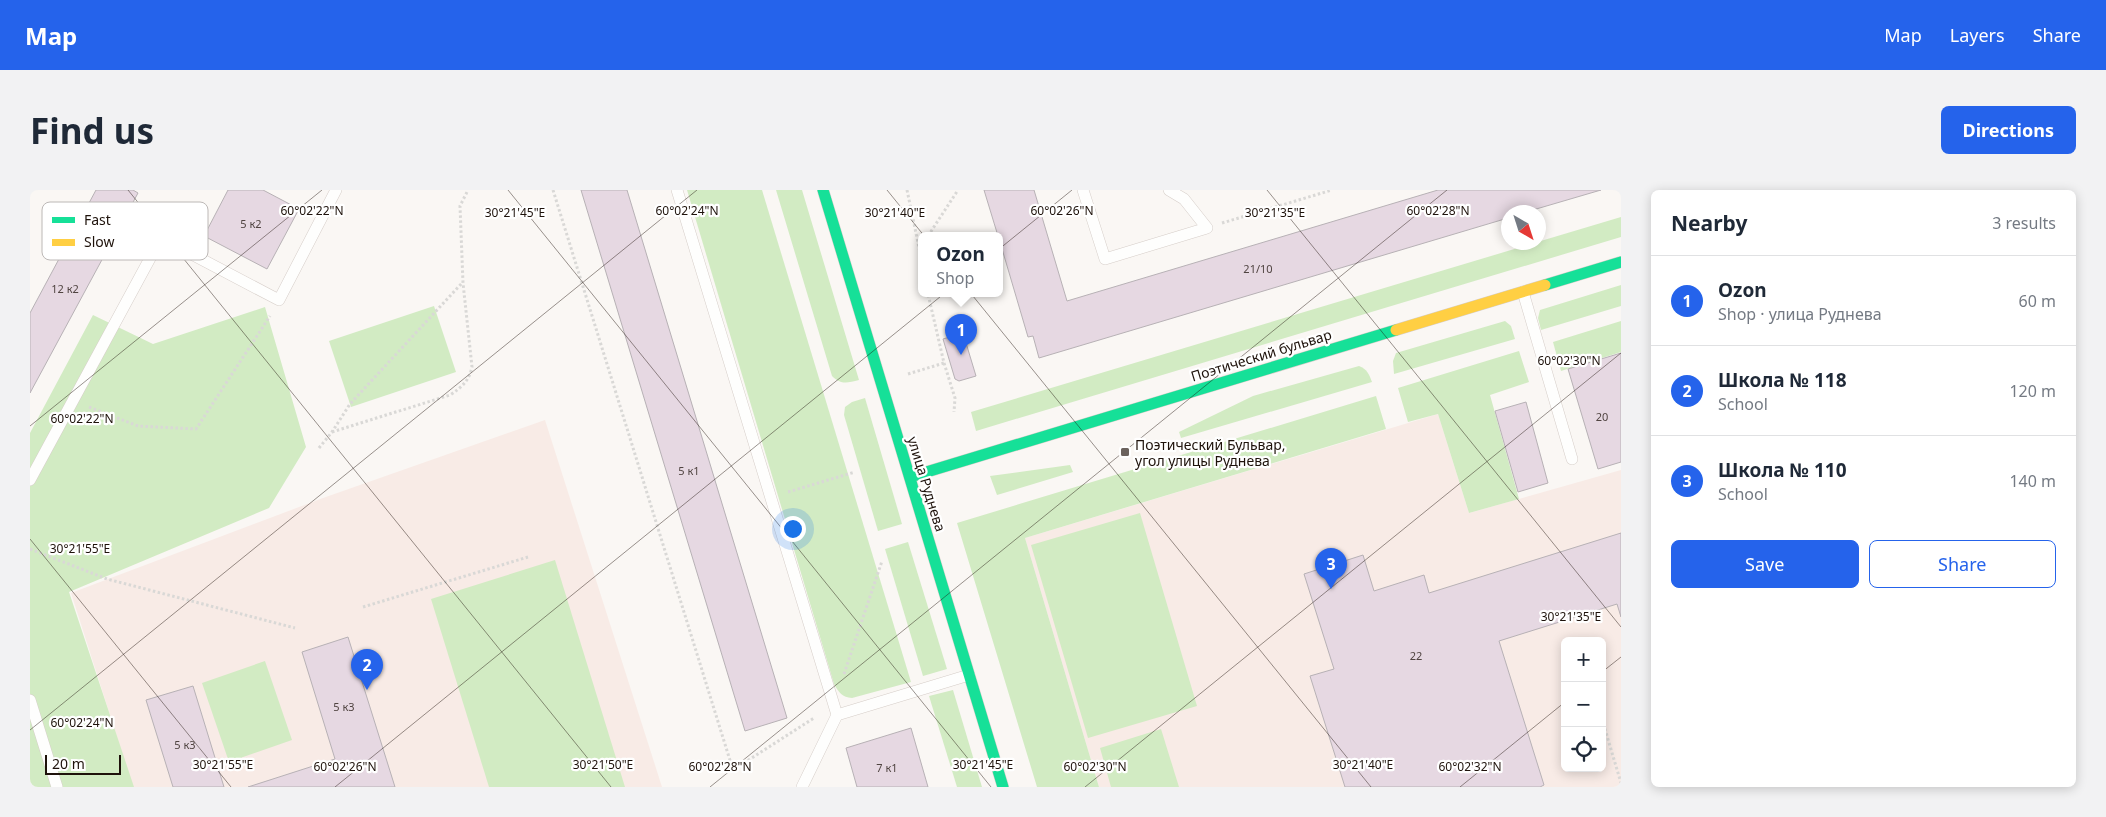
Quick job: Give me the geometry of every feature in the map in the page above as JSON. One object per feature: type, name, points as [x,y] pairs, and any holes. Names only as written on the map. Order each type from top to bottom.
[{"type":"street","name":"улица Руднева","points":[[823,190],[1003,787]]},
{"type":"street","name":"Поэтический бульвар","points":[[910,477],[1621,262]]},
{"type":"lane","points":[[203,260],[279,300],[336,190]]},
{"type":"lane","points":[[677,190],[836,710],[802,787]]},
{"type":"lane","points":[[1083,190],[1105,258],[1207,228],[1184,199],[1169,190]]},
{"type":"lane","points":[[30,480],[149,260]]},
{"type":"lane","points":[[1524,292],[1572,459]]},
{"type":"lane","points":[[836,710],[970,675]]},
{"type":"lane","points":[[30,700],[57,787]]},
{"type":"path","points":[[332,432],[450,395],[461,388],[470,378],[472,367],[463,283],[460,206],[468,190]]},
{"type":"path","points":[[553,190],[733,770],[836,710],[882,560]]},
{"type":"path","points":[[906,190],[918,236]]},
{"type":"path","points":[[931,232],[958,190]]},
{"type":"path","points":[[1207,228],[1332,190]]},
{"type":"path","points":[[319,448],[350,404],[463,283]]},
{"type":"path","points":[[929,297],[954,398],[954,412]]},
{"type":"path","points":[[73,401],[138,426],[196,430],[262,330],[279,300]]},
{"type":"path","points":[[908,374],[944,363]]},
{"type":"path","points":[[771,497],[855,472]]},
{"type":"path","points":[[30,549],[107,579],[295,628]]},
{"type":"path","points":[[363,607],[528,557]]},
{"type":"path","points":[[1604,727],[1621,783]]},
{"type":"shaded area","points":[[1438,414],[1469,513],[1621,470],[1621,787],[1099,787],[1025,538]]},
{"type":"shaded area","points":[[545,420],[662,787],[133,787],[71,593],[323,498]]},
{"type":"green space","points":[[687,190],[762,190],[911,682],[852,698],[841,694],[834,684]]},
{"type":"green space","points":[[776,190],[802,190],[859,380],[844,382],[838,381],[832,376]]},
{"type":"green space","points":[[1621,217],[1621,237],[976,431],[971,412],[1511,250],[1546,250],[1546,240]]},
{"type":"green space","points":[[1621,285],[1621,306],[1541,330],[1538,318],[1540,310]]},
{"type":"green space","points":[[434,306],[456,372],[351,407],[329,341]]},
{"type":"green space","points":[[265,307],[306,447],[269,508],[69,592],[134,787],[30,787],[30,433],[93,315],[153,344]]},
{"type":"green space","points":[[1505,321],[1511,326],[1515,339],[1394,374],[1393,361],[1396,353]]},
{"type":"green space","points":[[1621,321],[1621,352],[1561,371],[1553,342]]},
{"type":"green space","points":[[1519,351],[1529,382],[1490,395],[1519,499],[1469,513],[1438,414],[1408,422],[1398,388]]},
{"type":"green space","points":[[1359,366],[1367,372],[1372,382],[1181,438],[1179,432],[1253,396]]},
{"type":"green space","points":[[1376,396],[1386,429],[1025,538],[1099,787],[1037,787],[957,523]]},
{"type":"green space","points":[[865,398],[902,524],[878,531],[844,415],[845,407],[852,402]]},
{"type":"green space","points":[[1070,465],[1073,472],[997,495],[990,476]]},
{"type":"green space","points":[[1140,513],[1197,706],[1088,738],[1031,545]]},
{"type":"green space","points":[[908,542],[947,669],[923,676],[885,549]]},
{"type":"green space","points":[[555,560],[625,787],[489,787],[431,599]]},
{"type":"green space","points":[[265,661],[292,740],[229,762],[202,683]]},
{"type":"green space","points":[[953,690],[982,787],[957,787],[929,696]]},
{"type":"green space","points":[[1161,729],[1179,787],[1111,787],[1100,748]]},
{"type":"building","points":[[96,190],[133,190],[138,193],[133,202],[90,202]]},
{"type":"building","points":[[228,190],[263,190],[299,209],[267,269],[208,238],[208,228]]},
{"type":"building","points":[[581,190],[627,190],[787,718],[745,731]]},
{"type":"building","points":[[984,190],[1034,190],[1067,301],[1438,190],[1601,190],[1546,206],[1501,205],[1501,220],[1039,358],[1033,336],[1028,337],[1003,252],[1003,232],[997,232]]},
{"type":"building","points":[[58,260],[102,260],[30,393],[30,313]]},
{"type":"building","points":[[963,333],[976,376],[959,381],[955,379],[943,339]]},
{"type":"building","points":[[1621,353],[1621,462],[1598,469],[1568,369]]},
{"type":"building","points":[[1526,402],[1548,483],[1518,492],[1495,411]]},
{"type":"building","points":[[1621,533],[1621,617],[1617,604],[1499,641],[1544,785],[1540,787],[1345,787],[1310,676],[1334,669],[1304,574],[1363,555],[1374,591],[1424,575],[1429,593]]},
{"type":"building","points":[[348,637],[395,787],[248,787],[335,759],[302,652]]},
{"type":"building","points":[[193,686],[224,787],[173,787],[146,700]]},
{"type":"building","points":[[911,728],[928,787],[857,787],[846,748]]},
{"type":"traffic: fast","points":[[823,190],[1003,787]]},
{"type":"traffic: fast","points":[[1545,285],[1621,262]]},
{"type":"traffic: fast","points":[[910,477],[1396,330]]},
{"type":"traffic: slow","points":[[1396,330],[1545,285]]},
{"type":"place","name":"Ozon","points":[[961,355]]},
{"type":"place","name":"Поэтический Бульвар, угол улицы Руднева","points":[[1125,452]]},
{"type":"place","name":"Школа № 110","points":[[1331,589]]},
{"type":"place","name":"Школа № 118","points":[[367,690]]}]
